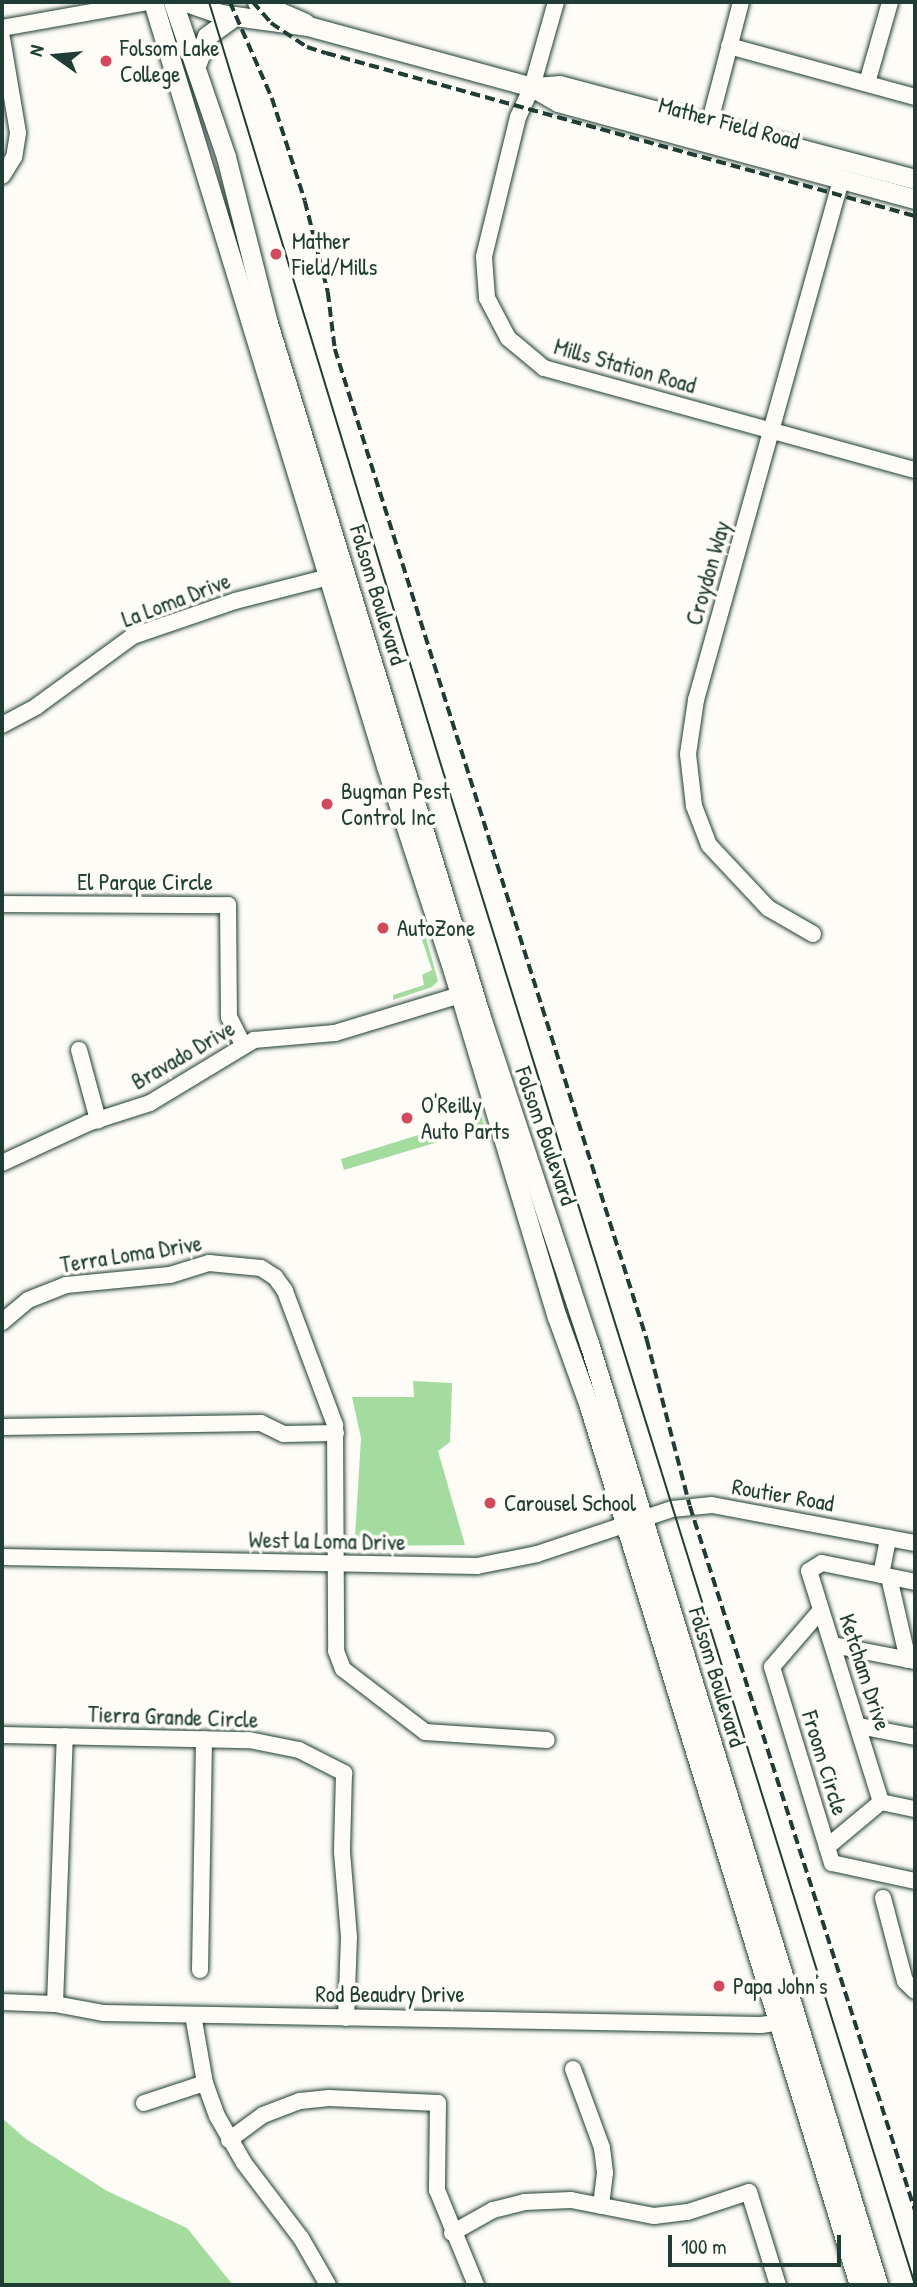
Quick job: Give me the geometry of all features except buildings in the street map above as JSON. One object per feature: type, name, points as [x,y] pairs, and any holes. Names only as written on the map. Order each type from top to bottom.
[{"type":"main road","name":"Folsom Boulevard","points":[[153,2],[466,993],[545,1280],[683,1722],[878,2285]]},
{"type":"main road","name":"Folsom Boulevard","points":[[173,2],[181,31],[197,63],[336,575]]},
{"type":"main road","name":"Mather Field Road","points":[[186,2],[235,16],[309,26],[532,87],[558,102],[915,199]]},
{"type":"main road","name":"Mather Field Road","points":[[257,2],[282,10],[309,26]]},
{"type":"main road","points":[[197,63],[207,36],[235,16]]},
{"type":"main road","name":"Mather Field Road","points":[[532,87],[559,85],[915,180]]},
{"type":"main road","points":[[841,180],[865,176],[915,189]]},
{"type":"main road","name":"Folsom Boulevard","points":[[466,993],[589,1343],[643,1517],[724,1788],[859,2285]]},
{"type":"main road","points":[[545,1280],[559,1285],[575,1326],[589,1343]]},
{"type":"main road","points":[[683,1722],[699,1739],[713,1779],[724,1788]]},
{"type":"street","points":[[2,28],[148,2]]},
{"type":"street","name":"Mills Station Road","points":[[556,2],[532,87],[521,107],[484,257],[484,285],[497,322],[516,347],[544,368],[915,470]]},
{"type":"street","points":[[709,125],[741,2]]},
{"type":"street","points":[[867,83],[890,2]]},
{"type":"street","points":[[2,38],[18,133],[14,157],[2,176]]},
{"type":"street","points":[[729,46],[915,97]]},
{"type":"street","name":"Croydon Way","points":[[813,934],[768,908],[720,860],[700,826],[689,779],[696,700],[841,180]]},
{"type":"street","name":"La Loma Drive","points":[[2,725],[37,706],[133,636],[235,601],[336,575]]},
{"type":"street","name":"El Parque Circle","points":[[2,904],[228,905],[229,1017],[243,1045]]},
{"type":"street","name":"Bravado Drive","points":[[2,1163],[98,1120],[172,1092],[243,1045],[272,1036],[335,1033],[466,993]]},
{"type":"street","points":[[79,1051],[98,1120]]},
{"type":"street","name":"Terra Loma Drive","points":[[2,1322],[28,1300],[66,1285],[170,1275],[209,1263],[261,1268],[285,1291],[336,1433],[336,1651],[349,1675],[425,1732],[547,1740]]},
{"type":"street","points":[[2,1427],[261,1423],[284,1434],[336,1433]]},
{"type":"street","name":"Routier Road","points":[[643,1517],[672,1508],[712,1505],[915,1543]]},
{"type":"street","name":"West la Loma Drive","points":[[2,1557],[477,1566],[537,1554],[643,1517]]},
{"type":"street","points":[[832,1645],[911,1660],[885,1576],[888,1538]]},
{"type":"street","name":"Ketcham Drive","points":[[881,1802],[809,1574],[815,1564],[885,1576]]},
{"type":"street","points":[[885,1576],[915,1582]]},
{"type":"street","name":"Froom Circle","points":[[821,1610],[772,1667],[832,1863],[915,1881]]},
{"type":"street","points":[[859,1726],[915,1737]]},
{"type":"street","name":"Tierra Grande Circle","points":[[2,1735],[204,1739],[279,1745],[344,1773],[342,1852],[349,1937],[346,2018]]},
{"type":"street","points":[[55,2004],[65,1736]]},
{"type":"street","points":[[200,1970],[204,1739]]},
{"type":"street","points":[[827,1847],[881,1802],[915,1809]]},
{"type":"street","points":[[883,1898],[905,1981],[915,1991]]},
{"type":"street","name":"Rod Beaudry Drive","points":[[2,2002],[55,2004],[104,2013],[787,2022]]},
{"type":"street","points":[[192,2015],[205,2083],[229,2140],[301,2238],[328,2285]]},
{"type":"street","points":[[573,2069],[602,2148],[601,2206]]},
{"type":"street","points":[[144,2103],[205,2083]]},
{"type":"street","points":[[229,2140],[263,2115],[300,2101],[329,2098],[438,2103],[437,2190],[452,2233],[476,2285]]},
{"type":"street","points":[[452,2233],[493,2210],[524,2202],[571,2200],[638,2214],[671,2215],[749,2192],[778,2285]]},
{"type":"green space","points":[[425,934],[438,981],[432,987],[393,1000],[393,995],[424,985],[422,975],[432,970],[421,937]]},
{"type":"green space","points":[[477,1103],[485,1128],[344,1170],[341,1159],[428,1132],[431,1142],[464,1132],[473,1123],[471,1105]]},
{"type":"green space","points":[[413,1381],[452,1383],[450,1442],[438,1451],[465,1545],[371,1546],[355,1537],[361,1438],[352,1397],[414,1397]]},
{"type":"green space","points":[[2,2118],[26,2139],[107,2191],[187,2228],[233,2285],[2,2285]]},
{"type":"tram line","points":[[209,2],[441,765],[915,2285]]},
{"type":"railway","points":[[230,2],[272,98],[305,201],[328,292],[335,349],[647,1340],[690,1506],[915,2210]]},
{"type":"railway","points":[[253,2],[271,23],[307,47],[915,216]]},
{"type":"place","name":"Folsom Lake College","points":[[106,61]]},
{"type":"place","name":"Mather Field/Mills","points":[[276,254]]},
{"type":"place","name":"Bugman Pest Control Inc","points":[[327,804]]},
{"type":"place","name":"AutoZone","points":[[383,928]]},
{"type":"place","name":"O'Reilly Auto Parts","points":[[407,1118]]},
{"type":"place","name":"Carousel School","points":[[490,1503]]},
{"type":"place","name":"Papa John's","points":[[719,1986]]}]
